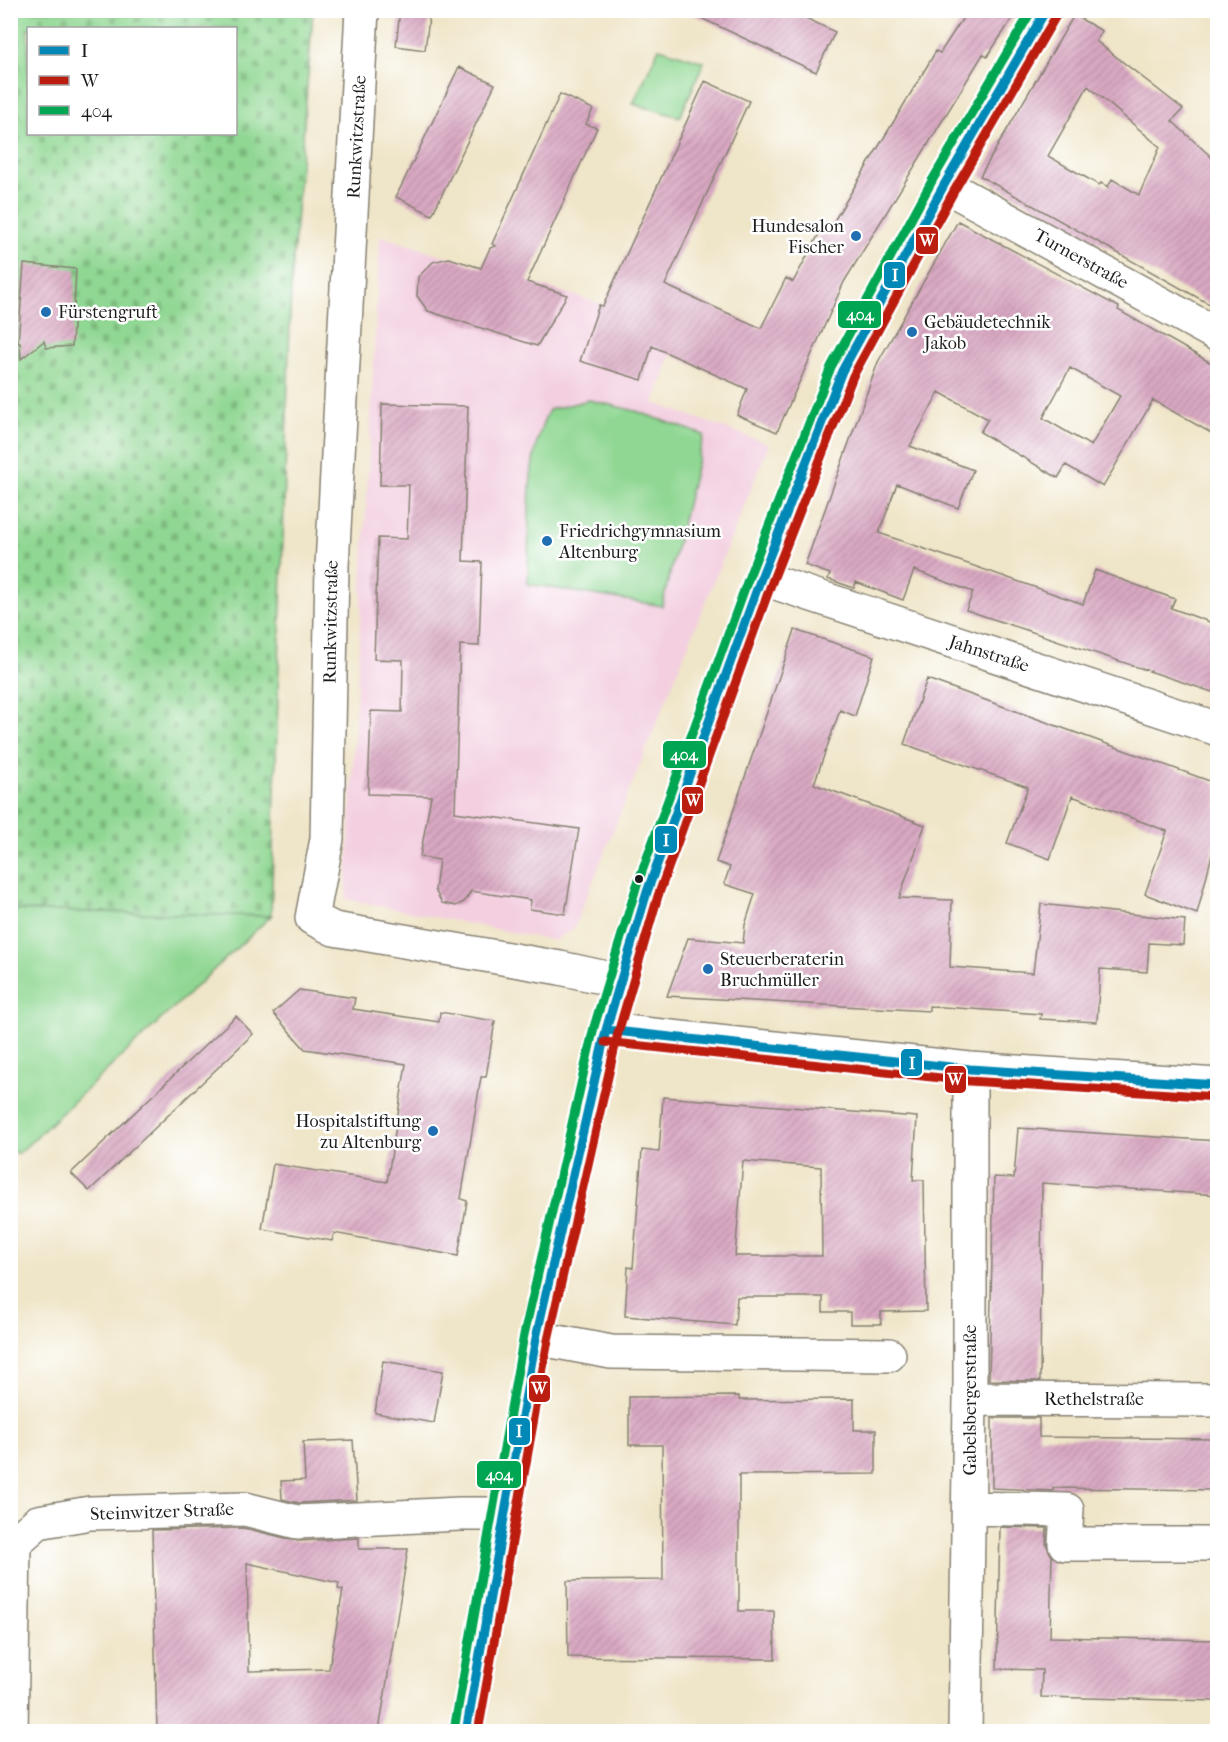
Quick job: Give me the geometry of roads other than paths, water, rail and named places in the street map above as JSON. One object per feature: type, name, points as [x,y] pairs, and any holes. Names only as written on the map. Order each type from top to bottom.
[{"type":"main road","points":[[466,1731],[536,1338],[606,1030],[647,892],[760,578],[842,371],[944,185],[1046,10]]},
{"type":"street","name":"Runkwitzstraße","points":[[362,10],[332,566],[327,838],[312,918],[334,930],[560,968],[620,981]]},
{"type":"street","name":"Turnerstraße","points":[[944,185],[1218,335]]},
{"type":"street","name":"Jahnstraße","points":[[760,578],[1218,729]]},
{"type":"street","points":[[606,1030],[970,1069],[1218,1085]]},
{"type":"street","name":"Gabelsbergerstraße","points":[[965,1731],[970,1399],[970,1069]]},
{"type":"street","points":[[536,1338],[611,1353],[889,1355]]},
{"type":"street","name":"Rethelstraße","points":[[970,1399],[1218,1400]]},
{"type":"street","points":[[969,1508],[1066,1510],[1065,1544],[1218,1544]]},
{"type":"street","name":"Steinwitzer Straße","points":[[11,1731],[14,1544],[38,1522],[90,1513],[245,1509],[297,1522],[505,1514]]},
{"type":"place","name":"Hundesalon Fischer","points":[[856,236]]},
{"type":"place","name":"Fürstengruft","points":[[46,312]]},
{"type":"place","name":"Gebäudetechnik Jakob","points":[[912,332]]},
{"type":"place","name":"Friedrichgymnasium Altenburg","points":[[547,541]]},
{"type":"place","name":"Steuerberaterin Bruchmüller","points":[[708,969]]},
{"type":"place","name":"Hospitalstiftung zu Altenburg","points":[[433,1131]]}]
